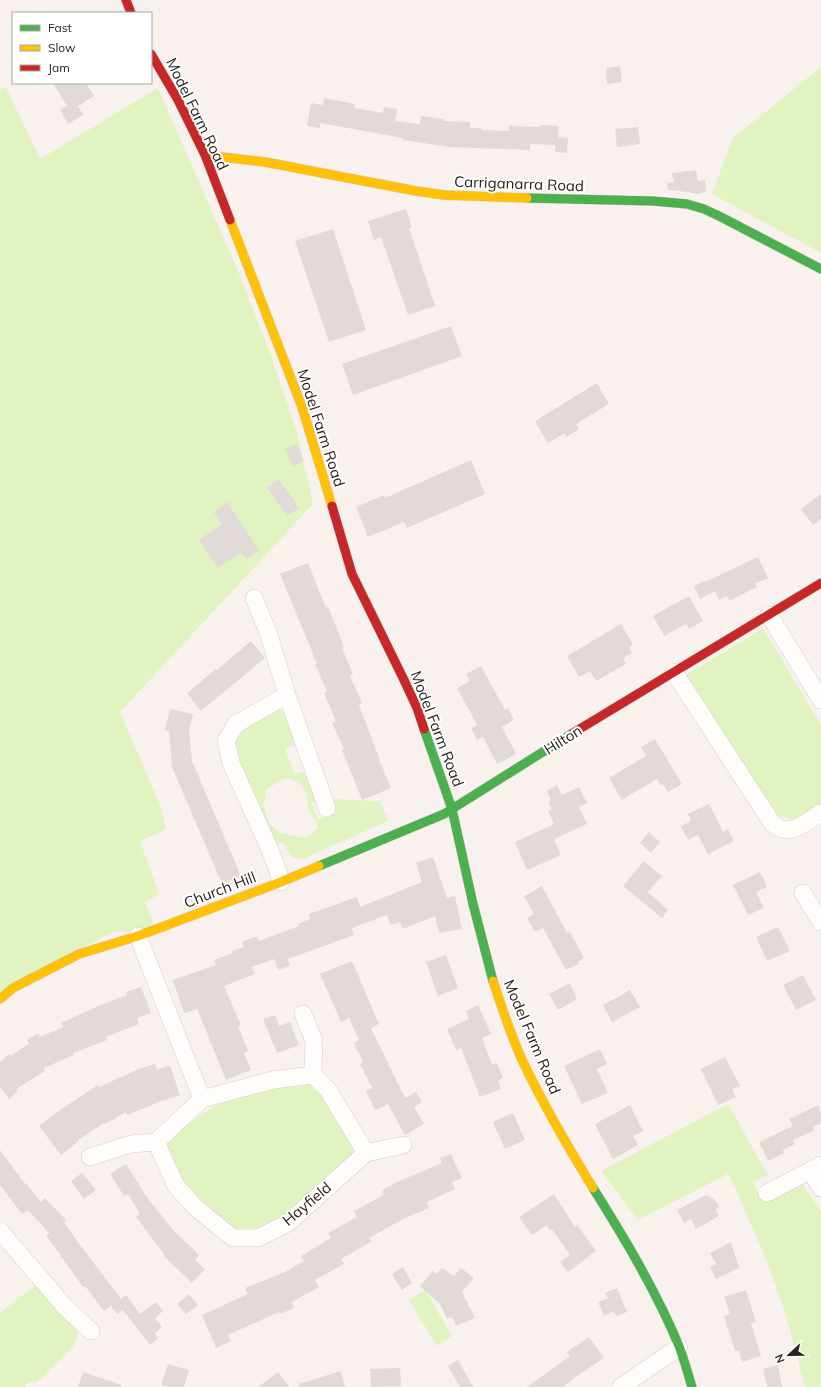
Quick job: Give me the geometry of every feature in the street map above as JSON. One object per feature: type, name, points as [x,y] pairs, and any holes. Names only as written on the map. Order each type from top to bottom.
[{"type":"street","points":[[126,0],[131,12]]},
{"type":"street","name":"Model Farm Road","points":[[152,56],[178,100],[205,155],[302,407],[352,574],[417,708],[452,809],[489,969],[502,1011],[523,1061],[568,1147],[625,1240],[646,1278],[679,1346],[692,1387]]},
{"type":"street","name":"Carriganarra Road","points":[[205,155],[265,162],[444,195],[614,201],[653,200],[687,204],[704,209],[721,217],[821,269]]},
{"type":"street","name":"Hilton","points":[[452,809],[821,583]]},
{"type":"street","points":[[254,598],[268,632],[287,695],[327,808]]},
{"type":"street","points":[[769,615],[821,700]]},
{"type":"street","points":[[674,672],[772,823],[777,828],[793,830],[821,813]]},
{"type":"street","points":[[281,882],[270,850],[231,763],[226,741],[236,724],[287,695]]},
{"type":"street","name":"Church Hill","points":[[0,999],[13,988],[80,954],[138,936],[281,882],[452,809]]},
{"type":"street","points":[[803,893],[821,922]]},
{"type":"street","points":[[138,936],[202,1100]]},
{"type":"street","points":[[303,1014],[314,1041],[313,1075],[328,1090],[366,1153]]},
{"type":"street","points":[[90,1157],[132,1144],[156,1142],[202,1100],[273,1080],[313,1075]]},
{"type":"street","name":"Hayfield","points":[[156,1142],[176,1186],[196,1208],[233,1238],[258,1238],[288,1223],[366,1153],[403,1145]]},
{"type":"street","points":[[767,1193],[815,1168],[821,1188]]},
{"type":"street","points":[[0,1231],[66,1308],[91,1331]]},
{"type":"street","points":[[621,1387],[679,1346]]},
{"type":"green space","points":[[821,67],[821,253],[712,194],[732,139]]},
{"type":"green space","points":[[6,87],[40,159],[158,88],[238,271],[269,350],[297,433],[313,504],[120,712],[161,807],[166,829],[140,841],[159,894],[145,903],[154,925],[136,933],[115,931],[16,982],[0,995],[0,89]]},
{"type":"green space","points":[[763,628],[821,725],[821,807],[794,820],[776,815],[686,675]]},
{"type":"green space","points":[[267,709],[280,709],[286,715],[295,744],[285,748],[294,774],[304,772],[316,801],[311,803],[318,820],[336,813],[331,800],[333,799],[380,801],[388,821],[305,858],[293,857],[288,853],[283,842],[275,845],[235,750],[235,742],[238,736]],"holes":[[[289,778],[305,790],[308,810],[318,826],[318,829],[305,838],[280,833],[269,823],[264,807],[266,790],[281,780]]]},
{"type":"green space","points":[[305,1080],[329,1102],[355,1146],[352,1157],[273,1225],[258,1231],[230,1228],[182,1180],[167,1144],[171,1134],[244,1088]]},
{"type":"green space","points":[[728,1104],[768,1175],[753,1182],[763,1202],[799,1185],[803,1185],[821,1211],[821,1387],[805,1387],[786,1315],[768,1264],[728,1174],[638,1220],[601,1171]]},
{"type":"green space","points":[[37,1284],[77,1327],[77,1339],[73,1347],[36,1383],[28,1382],[25,1387],[0,1387],[0,1313]]},
{"type":"green space","points":[[425,1290],[452,1336],[437,1346],[409,1300]]},
{"type":"building","points":[[620,66],[622,82],[607,84],[606,68]]},
{"type":"building","points":[[54,84],[87,84],[94,96],[78,106],[83,115],[68,124],[60,110],[67,106]]},
{"type":"building","points":[[324,98],[355,104],[354,108],[383,113],[384,107],[397,109],[395,121],[420,124],[421,116],[444,119],[444,121],[470,122],[470,128],[481,128],[481,130],[509,131],[509,126],[559,126],[558,137],[568,138],[567,153],[555,152],[555,145],[530,144],[530,150],[449,147],[403,140],[403,138],[320,123],[320,128],[307,126],[311,103],[323,105]]},
{"type":"building","points":[[638,127],[640,144],[617,147],[615,129]]},
{"type":"building","points":[[696,170],[698,181],[705,180],[706,192],[697,194],[668,190],[667,183],[674,182],[672,173]]},
{"type":"building","points":[[406,209],[412,228],[409,228],[435,306],[408,315],[381,237],[374,240],[368,221]]},
{"type":"building","points":[[333,229],[366,330],[329,342],[295,241]]},
{"type":"building","points":[[451,326],[462,356],[353,395],[342,364]]},
{"type":"building","points":[[597,383],[609,404],[576,424],[579,429],[566,437],[565,433],[548,443],[535,421]]},
{"type":"building","points":[[297,444],[304,461],[293,466],[285,449]]},
{"type":"building","points":[[471,460],[485,494],[407,528],[404,522],[368,537],[356,507],[384,495],[385,498]]},
{"type":"building","points":[[279,479],[299,508],[287,516],[267,488]]},
{"type":"building","points":[[821,494],[821,519],[813,525],[801,509]]},
{"type":"building","points":[[227,502],[259,550],[246,559],[241,552],[218,568],[199,540],[222,524],[214,512]]},
{"type":"building","points":[[758,557],[768,578],[755,584],[757,587],[729,601],[727,596],[719,600],[715,591],[700,599],[694,586]]},
{"type":"building","points":[[308,563],[344,647],[342,648],[353,674],[350,676],[362,703],[359,705],[391,788],[362,800],[342,750],[344,749],[332,723],[336,721],[324,693],[327,692],[315,664],[317,664],[280,574]]},
{"type":"building","points":[[689,596],[703,621],[689,629],[686,624],[664,636],[653,616]]},
{"type":"building","points":[[621,624],[633,645],[629,647],[632,653],[623,658],[626,664],[596,681],[590,671],[579,677],[567,656]]},
{"type":"building","points":[[251,641],[265,658],[201,711],[187,693]]},
{"type":"building","points":[[481,666],[505,710],[508,708],[514,720],[502,727],[516,754],[497,764],[483,737],[477,740],[471,728],[477,725],[457,688],[470,681],[466,674]]},
{"type":"building","points":[[170,709],[193,714],[189,731],[192,761],[241,876],[222,884],[172,767],[169,731],[165,730]]},
{"type":"building","points":[[655,739],[682,784],[668,792],[663,784],[661,786],[657,779],[622,800],[609,778],[646,756],[641,747]]},
{"type":"building","points":[[557,785],[562,795],[579,787],[587,803],[579,807],[587,824],[554,839],[561,855],[527,870],[515,842],[554,824],[548,811],[552,809],[548,802],[551,801],[547,791]]},
{"type":"building","points":[[709,804],[723,832],[728,829],[734,841],[708,854],[698,835],[688,840],[681,826],[691,821],[688,814]]},
{"type":"building","points":[[649,832],[660,842],[651,853],[640,843]]},
{"type":"building","points":[[433,857],[447,898],[455,896],[462,929],[439,933],[435,916],[403,929],[400,922],[391,925],[387,915],[352,928],[354,935],[288,959],[290,966],[278,970],[274,959],[252,967],[255,974],[224,986],[241,1025],[238,1026],[248,1051],[244,1053],[251,1070],[226,1080],[197,1009],[184,1013],[173,980],[216,965],[214,960],[244,947],[242,942],[257,936],[259,941],[299,926],[298,924],[310,919],[309,914],[357,897],[360,907],[422,882],[416,863]]},
{"type":"building","points":[[644,861],[662,876],[648,892],[668,910],[662,918],[623,886]]},
{"type":"building","points":[[760,872],[767,887],[756,892],[764,908],[748,915],[733,885]]},
{"type":"building","points":[[542,886],[567,933],[570,932],[584,958],[577,962],[579,964],[566,970],[543,928],[535,932],[527,918],[534,914],[524,896]]},
{"type":"building","points":[[778,927],[790,951],[767,961],[756,937]]},
{"type":"building","points":[[446,955],[458,988],[438,996],[426,962]]},
{"type":"building","points":[[352,961],[379,1024],[371,1028],[405,1098],[416,1092],[422,1102],[414,1107],[424,1124],[405,1135],[388,1104],[375,1110],[366,1091],[372,1088],[360,1064],[363,1062],[354,1043],[359,1040],[349,1018],[341,1022],[320,974]]},
{"type":"building","points":[[803,975],[816,1000],[796,1010],[783,985]]},
{"type":"building","points":[[570,983],[577,999],[558,1010],[549,994]]},
{"type":"building","points":[[141,987],[151,1013],[137,1018],[139,1024],[105,1037],[107,1040],[73,1053],[74,1055],[44,1068],[45,1071],[16,1089],[18,1091],[9,1099],[0,1087],[0,1062],[9,1054],[10,1056],[29,1044],[27,1040],[38,1033],[40,1037],[63,1027],[61,1023],[127,995],[126,992]]},
{"type":"building","points":[[630,990],[640,1007],[612,1022],[603,1005]]},
{"type":"building","points":[[478,1005],[491,1034],[482,1038],[492,1065],[497,1063],[503,1078],[498,1080],[501,1089],[480,1097],[461,1048],[456,1050],[447,1029],[469,1019],[466,1011]]},
{"type":"building","points":[[275,1015],[279,1026],[290,1022],[299,1045],[277,1053],[263,1019]]},
{"type":"building","points":[[600,1049],[607,1064],[597,1069],[608,1093],[582,1104],[564,1066]]},
{"type":"building","points":[[725,1057],[740,1086],[732,1089],[736,1097],[718,1105],[701,1069]]},
{"type":"building","points":[[155,1064],[157,1070],[170,1065],[180,1095],[127,1115],[126,1112],[105,1124],[104,1123],[78,1140],[79,1141],[61,1155],[39,1126],[98,1085],[99,1087],[141,1068]]},
{"type":"building","points":[[630,1105],[643,1131],[633,1136],[638,1145],[613,1159],[595,1124]]},
{"type":"building","points":[[818,1105],[821,1112],[821,1123],[813,1127],[815,1130],[793,1140],[795,1144],[783,1150],[784,1153],[768,1161],[759,1142],[793,1126],[789,1119]]},
{"type":"building","points":[[513,1113],[525,1140],[505,1149],[493,1122]]},
{"type":"building","points":[[0,1150],[25,1184],[26,1183],[41,1202],[45,1198],[66,1220],[64,1222],[77,1241],[121,1299],[126,1295],[140,1314],[156,1302],[163,1311],[155,1318],[162,1327],[155,1333],[158,1338],[150,1345],[123,1310],[117,1314],[111,1306],[104,1311],[85,1286],[83,1287],[46,1235],[49,1233],[28,1210],[22,1214],[0,1185]]},
{"type":"building","points":[[451,1154],[462,1178],[452,1182],[455,1189],[427,1202],[429,1208],[405,1218],[369,1238],[371,1242],[341,1259],[344,1264],[315,1280],[319,1287],[292,1302],[294,1308],[280,1314],[279,1312],[228,1335],[231,1341],[216,1348],[202,1315],[248,1294],[245,1288],[285,1272],[304,1261],[301,1256],[331,1238],[328,1233],[357,1217],[354,1211],[384,1195],[382,1190],[442,1163],[440,1158]]},
{"type":"building","points":[[126,1164],[146,1196],[173,1230],[199,1255],[195,1260],[205,1269],[192,1283],[163,1255],[164,1254],[136,1217],[140,1214],[128,1194],[124,1196],[110,1174]]},
{"type":"building","points":[[82,1173],[96,1190],[84,1199],[71,1181]]},
{"type":"building","points":[[554,1194],[575,1227],[577,1225],[596,1251],[568,1272],[560,1262],[570,1255],[552,1229],[550,1230],[547,1225],[532,1235],[519,1217]]},
{"type":"building","points":[[706,1195],[715,1200],[719,1206],[716,1210],[719,1216],[696,1229],[691,1219],[684,1223],[677,1210]]},
{"type":"building","points":[[731,1242],[739,1268],[716,1279],[710,1267],[716,1264],[710,1253]]},
{"type":"building","points":[[403,1267],[412,1283],[402,1290],[392,1274]]},
{"type":"building","points":[[442,1268],[454,1276],[461,1268],[474,1278],[462,1292],[475,1318],[456,1326],[452,1317],[447,1319],[440,1304],[420,1286],[433,1271],[436,1274]]},
{"type":"building","points":[[617,1288],[627,1312],[616,1316],[614,1311],[604,1316],[598,1302],[608,1298],[605,1293]]},
{"type":"building","points":[[746,1290],[756,1322],[751,1323],[761,1356],[742,1362],[739,1350],[735,1351],[724,1316],[730,1314],[724,1297]]},
{"type":"building","points":[[189,1294],[198,1305],[186,1314],[177,1304]]},
{"type":"building","points":[[589,1337],[604,1358],[563,1387],[527,1387],[570,1356],[567,1352]]},
{"type":"building","points":[[458,1360],[473,1387],[460,1387],[448,1366]]},
{"type":"building","points":[[168,1364],[189,1370],[184,1387],[168,1387],[161,1385]]},
{"type":"building","points":[[778,1365],[782,1387],[767,1387],[763,1369]]},
{"type":"building","points":[[400,1368],[401,1386],[371,1387],[370,1369]]},
{"type":"building","points":[[341,1371],[345,1387],[299,1387],[298,1384]]},
{"type":"building","points":[[83,1372],[122,1385],[121,1387],[78,1387]]},
{"type":"building","points":[[278,1372],[289,1387],[258,1387]]},
{"type":"traffic: fast","points":[[527,198],[653,201],[687,204],[704,209],[721,217],[821,269]]},
{"type":"traffic: fast","points":[[424,729],[452,809],[473,904],[493,981]]},
{"type":"traffic: fast","points":[[319,866],[444,814],[573,733]]},
{"type":"traffic: fast","points":[[593,1188],[628,1246],[660,1305],[679,1346],[692,1387]]},
{"type":"traffic: slow","points":[[205,155],[265,162],[444,195],[527,198]]},
{"type":"traffic: slow","points":[[230,220],[302,407],[332,506]]},
{"type":"traffic: slow","points":[[0,999],[13,988],[79,954],[138,936],[281,882],[319,866]]},
{"type":"traffic: slow","points":[[493,981],[523,1062],[556,1126],[593,1188]]},
{"type":"traffic: jam","points":[[126,0],[131,12]]},
{"type":"traffic: jam","points":[[152,56],[178,100],[205,155],[230,220]]},
{"type":"traffic: jam","points":[[332,506],[352,574],[404,680],[417,708],[424,729]]},
{"type":"traffic: jam","points":[[573,733],[821,583]]}]
